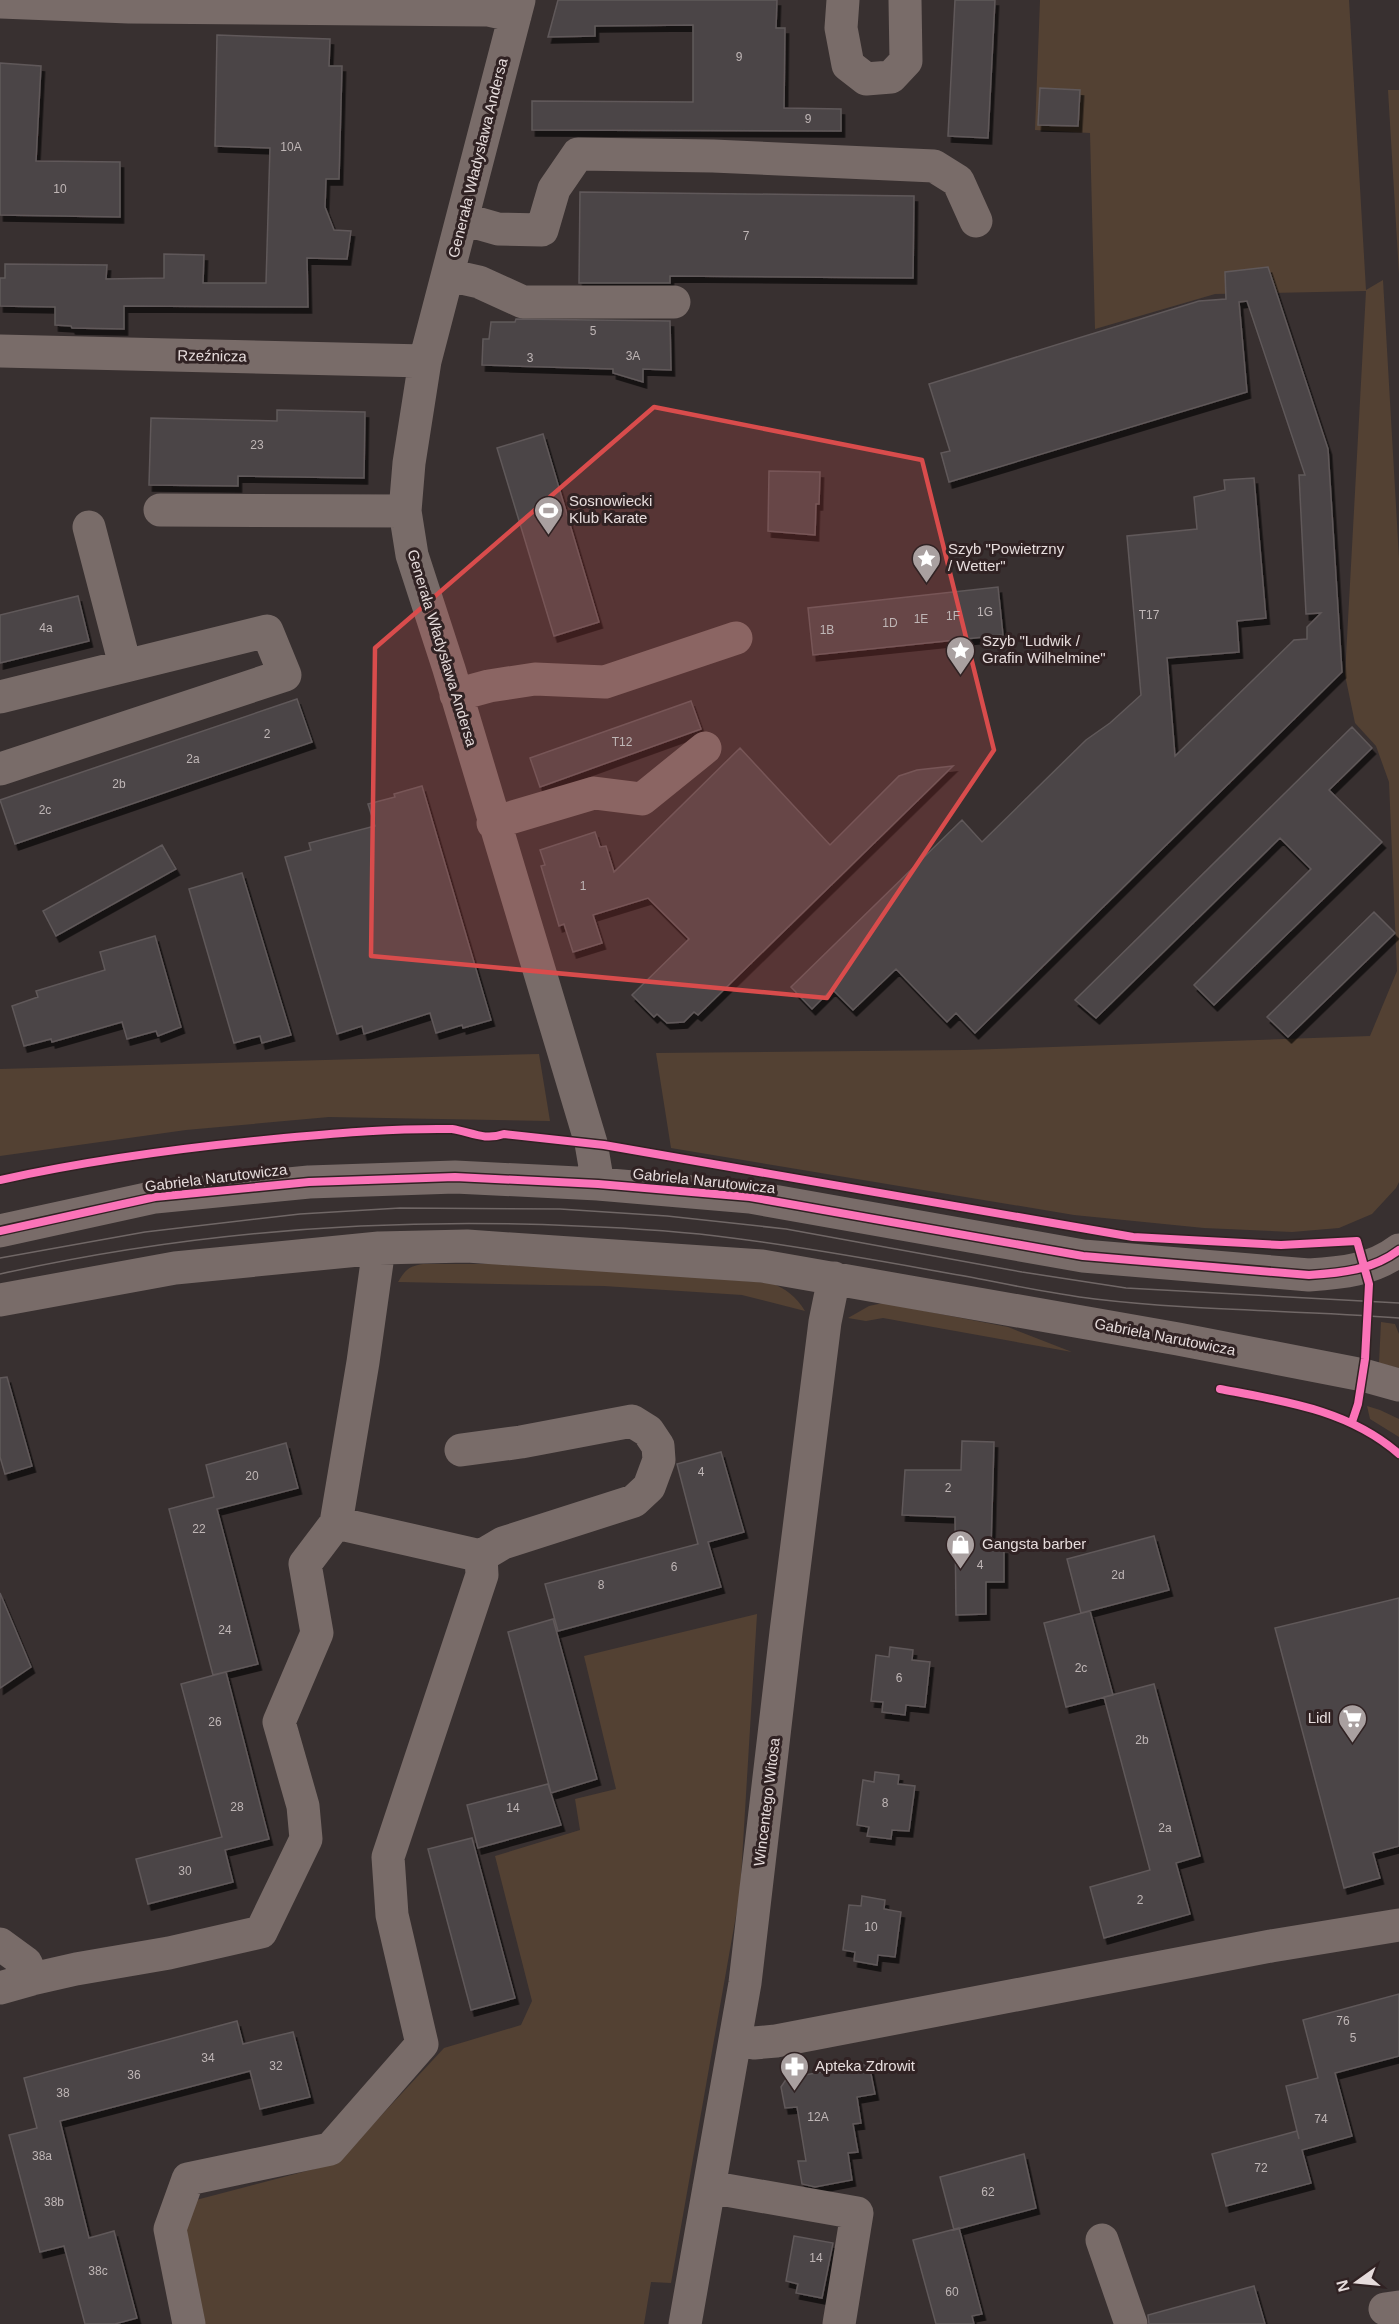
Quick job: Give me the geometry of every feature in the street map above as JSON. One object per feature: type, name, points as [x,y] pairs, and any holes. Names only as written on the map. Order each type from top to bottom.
[{"type":"street","points":[[843,0],[841,28],[848,65],[866,78],[891,77],[906,61],[905,0]]},
{"type":"street","points":[[0,2],[129,6],[488,10],[517,8]]},
{"type":"street","name":"Generała Władysława Andersa","points":[[517,8],[425,361],[409,463],[405,511],[412,555],[591,1143],[598,1184]]},
{"type":"street","points":[[463,219],[498,229],[542,230],[554,189],[578,154],[712,156],[934,166],[958,181],[976,221]]},
{"type":"street","points":[[448,275],[479,282],[523,302],[674,302]]},
{"type":"street","name":"Rzeźnicza","points":[[0,351],[425,361]]},
{"type":"street","points":[[160,510],[405,511]]},
{"type":"street","points":[[89,528],[125,665]]},
{"type":"street","points":[[0,697],[267,632],[285,675],[0,769]]},
{"type":"street","points":[[456,695],[489,686],[535,679],[605,682],[736,638]]},
{"type":"street","points":[[493,823],[594,793],[642,799],[705,748]]},
{"type":"street","name":"Gabriela Narutowicza","points":[[0,1231],[155,1197],[309,1182],[454,1177],[598,1184],[750,1197],[1083,1256],[1285,1273],[1338,1274],[1386,1260],[1399,1250]]},
{"type":"street","name":"Gabriela Narutowicza","points":[[0,1300],[175,1268],[380,1248],[491,1247],[762,1266],[1178,1339],[1363,1375],[1399,1385]]},
{"type":"street","points":[[0,1988],[76,1969],[169,1953],[261,1932],[306,1839],[303,1806],[279,1722],[317,1633],[305,1564],[336,1523],[380,1248]]},
{"type":"street","name":"Wincentego Witosa","points":[[685,2324],[737,2040],[825,1322],[834,1278]]},
{"type":"street","points":[[336,1523],[481,1556],[503,1543],[634,1501],[649,1487],[659,1460],[658,1446],[648,1431],[632,1421],[520,1442],[461,1450]]},
{"type":"street","points":[[189,2324],[170,2229],[188,2179],[330,2149],[422,2044],[392,1915],[388,1857],[482,1575],[481,1556]]},
{"type":"street","points":[[737,2040],[754,2043],[776,2041],[1271,1946],[1399,1925]]},
{"type":"street","points":[[0,1944],[26,1963],[32,1979]]},
{"type":"street","points":[[709,2187],[857,2213],[839,2324]]},
{"type":"street","points":[[1102,2240],[1131,2324]]},
{"type":"highlighted area","points":[[654,407],[922,460],[994,750],[827,998],[371,956],[375,648]]},
{"type":"shaded area","points":[[1040,0],[1349,0],[1366,290],[1383,280],[1399,558],[1399,1182],[1372,1214],[1339,1228],[1292,1232],[1204,1228],[1074,1215],[671,1148],[656,1053],[964,1050],[1370,1036],[1397,971],[1389,782],[1376,746],[1355,723],[1345,675],[1366,291],[1215,294],[1095,329],[1090,133],[1035,130]]},
{"type":"shaded area","points":[[1388,90],[1399,90],[1399,274]]},
{"type":"shaded area","points":[[539,1054],[550,1121],[329,1117],[186,1130],[0,1156],[0,1069]]},
{"type":"shaded area","points":[[423,1264],[521,1264],[771,1283],[790,1294],[805,1311],[742,1295],[604,1286],[398,1282],[408,1269]]},
{"type":"shaded area","points":[[883,1303],[1008,1327],[1072,1352],[883,1318],[866,1321],[848,1318],[869,1306]]},
{"type":"shaded area","points":[[1381,1322],[1395,1324],[1399,1334],[1399,1368],[1379,1363]]},
{"type":"shaded area","points":[[1367,1406],[1399,1419],[1399,1437],[1370,1419]]},
{"type":"shaded area","points":[[757,1614],[740,1893],[671,2283],[651,2282],[644,2324],[205,2324],[183,2232],[196,2200],[337,2163],[444,2048],[521,2025],[532,2001],[495,1856],[580,1830],[575,1799],[616,1789],[584,1656]]},
{"type":"building","points":[[558,0],[777,0],[776,28],[785,28],[784,108],[841,109],[841,131],[532,130],[532,101],[693,102],[693,25],[595,26],[595,36],[548,37]]},
{"type":"building","points":[[955,0],[995,0],[988,138],[948,136]]},
{"type":"building","points":[[217,35],[330,39],[329,66],[342,66],[339,179],[326,179],[325,207],[334,230],[351,231],[347,259],[307,258],[308,307],[124,306],[124,329],[72,328],[55,325],[55,307],[0,306],[0,278],[5,278],[5,264],[107,265],[106,279],[164,278],[164,254],[204,255],[203,283],[266,283],[270,148],[215,146]]},
{"type":"building","points":[[0,63],[41,66],[36,161],[120,162],[120,217],[0,215]]},
{"type":"building","points":[[1040,88],[1080,90],[1078,126],[1038,125]]},
{"type":"building","points":[[580,192],[914,196],[913,278],[670,276],[670,283],[579,283]]},
{"type":"building","points":[[1268,267],[1328,449],[1342,672],[975,1033],[956,1013],[947,1022],[896,969],[853,1010],[832,989],[812,1009],[791,987],[962,820],[982,842],[1086,740],[1110,723],[1141,695],[1127,536],[1197,529],[1194,497],[1225,490],[1224,480],[1254,478],[1266,618],[1237,621],[1239,652],[1167,658],[1175,756],[1294,640],[1307,639],[1307,627],[1321,613],[1306,614],[1299,475],[1305,475],[1247,301],[1239,302],[1247,392],[949,482],[941,453],[950,451],[929,384],[1199,301],[1226,299],[1225,272]]},
{"type":"building","points":[[516,319],[670,321],[671,370],[643,369],[643,382],[613,373],[613,369],[482,365],[483,339],[489,339],[491,322],[515,322]]},
{"type":"building","points":[[277,410],[365,412],[364,478],[238,476],[238,486],[149,485],[151,418],[277,421]]},
{"type":"building","name":"Sosnowiecki Klub Karate","points":[[543,434],[599,622],[554,636],[497,448]]},
{"type":"building","points":[[769,471],[820,472],[815,535],[768,531]]},
{"type":"building","points":[[998,587],[1003,635],[813,655],[808,608]]},
{"type":"building","points":[[78,596],[89,641],[0,663],[0,615]]},
{"type":"building","points":[[297,699],[312,742],[15,844],[0,800]]},
{"type":"building","points":[[691,701],[701,729],[540,787],[530,758]]},
{"type":"building","points":[[1352,727],[1372,748],[1329,790],[1382,842],[1214,1005],[1194,985],[1311,869],[1280,838],[1096,1018],[1075,1000]]},
{"type":"building","points":[[740,748],[830,845],[899,776],[917,770],[953,766],[698,1015],[694,1012],[684,1022],[667,1023],[657,1014],[654,1017],[632,995],[689,939],[648,898],[593,915],[602,943],[573,952],[564,924],[559,926],[541,866],[545,865],[540,850],[595,832],[600,847],[606,846],[614,872]]},
{"type":"building","points":[[422,786],[491,1020],[463,1028],[462,1025],[436,1033],[430,1013],[364,1034],[362,1026],[337,1034],[285,857],[311,850],[309,843],[375,826],[368,804],[395,797],[394,794]]},
{"type":"building","points":[[162,845],[176,869],[56,936],[43,911]]},
{"type":"building","points":[[242,873],[291,1035],[262,1043],[260,1036],[234,1043],[189,889]]},
{"type":"building","points":[[1374,912],[1395,933],[1288,1037],[1267,1017]]},
{"type":"building","points":[[155,936],[181,1027],[158,1036],[156,1031],[127,1039],[122,1022],[52,1042],[51,1039],[24,1046],[12,1006],[38,997],[36,991],[105,970],[100,952]]},
{"type":"building","points":[[7,1377],[32,1466],[5,1474],[0,1457],[0,1378]]},
{"type":"building","points":[[962,1441],[994,1442],[991,1548],[1004,1548],[1004,1582],[986,1582],[986,1614],[956,1615],[955,1517],[902,1515],[905,1470],[961,1470]]},
{"type":"building","points":[[286,1443],[298,1488],[217,1509],[258,1664],[213,1675],[169,1509],[214,1497],[206,1465]]},
{"type":"building","points":[[721,1452],[744,1532],[708,1542],[721,1587],[558,1631],[545,1584],[698,1544],[677,1464]]},
{"type":"building","points":[[1154,1536],[1169,1590],[1081,1613],[1067,1559]]},
{"type":"building","points":[[0,1593],[31,1667],[0,1688]]},
{"type":"building","name":"Lidl","points":[[1399,1598],[1399,1846],[1373,1853],[1380,1878],[1344,1888],[1275,1628]]},
{"type":"building","points":[[1090,1611],[1113,1695],[1066,1707],[1044,1623]]},
{"type":"building","points":[[553,1619],[597,1779],[551,1793],[508,1632]]},
{"type":"building","points":[[890,1647],[913,1650],[912,1660],[930,1662],[925,1707],[906,1705],[905,1715],[882,1712],[883,1702],[871,1701],[876,1655],[889,1657]]},
{"type":"building","points":[[226,1672],[269,1839],[225,1850],[233,1882],[148,1904],[136,1859],[222,1837],[181,1684]]},
{"type":"building","points":[[1154,1684],[1200,1856],[1176,1863],[1190,1914],[1104,1938],[1090,1887],[1150,1870],[1104,1697]]},
{"type":"building","points":[[875,1772],[899,1775],[898,1784],[915,1786],[909,1831],[892,1830],[891,1839],[867,1836],[869,1827],[857,1825],[863,1780],[874,1782]]},
{"type":"building","points":[[548,1784],[561,1825],[478,1848],[467,1805]]},
{"type":"building","points":[[472,1838],[515,1998],[471,2010],[428,1849]]},
{"type":"building","points":[[862,1896],[885,1900],[884,1909],[901,1912],[895,1957],[878,1955],[877,1965],[854,1961],[855,1952],[843,1950],[849,1905],[861,1906]]},
{"type":"building","points":[[1399,1994],[1399,2056],[1335,2073],[1352,2136],[1302,2150],[1311,2183],[1226,2206],[1212,2154],[1297,2131],[1299,2139],[1286,2086],[1318,2078],[1303,2020]]},
{"type":"building","points":[[237,2021],[243,2044],[293,2032],[310,2097],[260,2109],[250,2071],[60,2121],[89,2238],[114,2231],[137,2318],[115,2324],[85,2324],[64,2246],[40,2252],[9,2135],[37,2128],[24,2078]]},
{"type":"building","points":[[869,2064],[875,2094],[857,2097],[861,2123],[853,2124],[858,2152],[848,2153],[852,2180],[815,2187],[802,2184],[798,2161],[806,2161],[797,2107],[785,2108],[781,2087],[787,2078]]},
{"type":"building","points":[[1024,2154],[1036,2208],[954,2230],[940,2177]]},
{"type":"building","points":[[959,2228],[982,2314],[972,2316],[974,2324],[936,2324],[913,2240]]},
{"type":"building","points":[[794,2236],[833,2243],[822,2298],[796,2293],[798,2284],[786,2281]]},
{"type":"building","points":[[1254,2286],[1265,2324],[1149,2324],[1148,2315]]},
{"type":"tram line","points":[[0,1258],[145,1232],[300,1214],[400,1208],[560,1209],[667,1216],[786,1229],[1022,1272],[1126,1288],[1399,1303]]},
{"type":"tram line","points":[[0,1274],[143,1248],[287,1231],[432,1224],[577,1226],[674,1232],[762,1242],[1095,1299],[1171,1306],[1399,1318]]},
{"type":"cycle path","points":[[0,1180],[141,1154],[212,1145],[368,1131],[452,1129],[490,1137],[504,1134],[604,1145],[1133,1237],[1281,1245],[1357,1241],[1369,1284],[1365,1359],[1358,1404],[1352,1422]]},
{"type":"cycle path","points":[[0,1231],[155,1197],[309,1182],[455,1177],[598,1184],[750,1197],[1083,1256],[1309,1275],[1368,1266],[1399,1250]]},
{"type":"cycle path","points":[[1220,1389],[1292,1403],[1337,1417],[1380,1439],[1399,1454]]},
{"type":"place","name":"Sosnowiecki Klub Karate","points":[[548,536]]},
{"type":"place","name":"Szyb \"Powietrzny / Wetter\"","points":[[927,584]]},
{"type":"place","name":"Szyb \"Ludwik / Grafin Wilhelmine\"","points":[[961,676]]},
{"type":"place","name":"Gangsta barber","points":[[961,1570]]},
{"type":"place","name":"Lidl","points":[[1352,1744]]},
{"type":"place","name":"Apteka Zdrowit","points":[[794,2092]]}]
